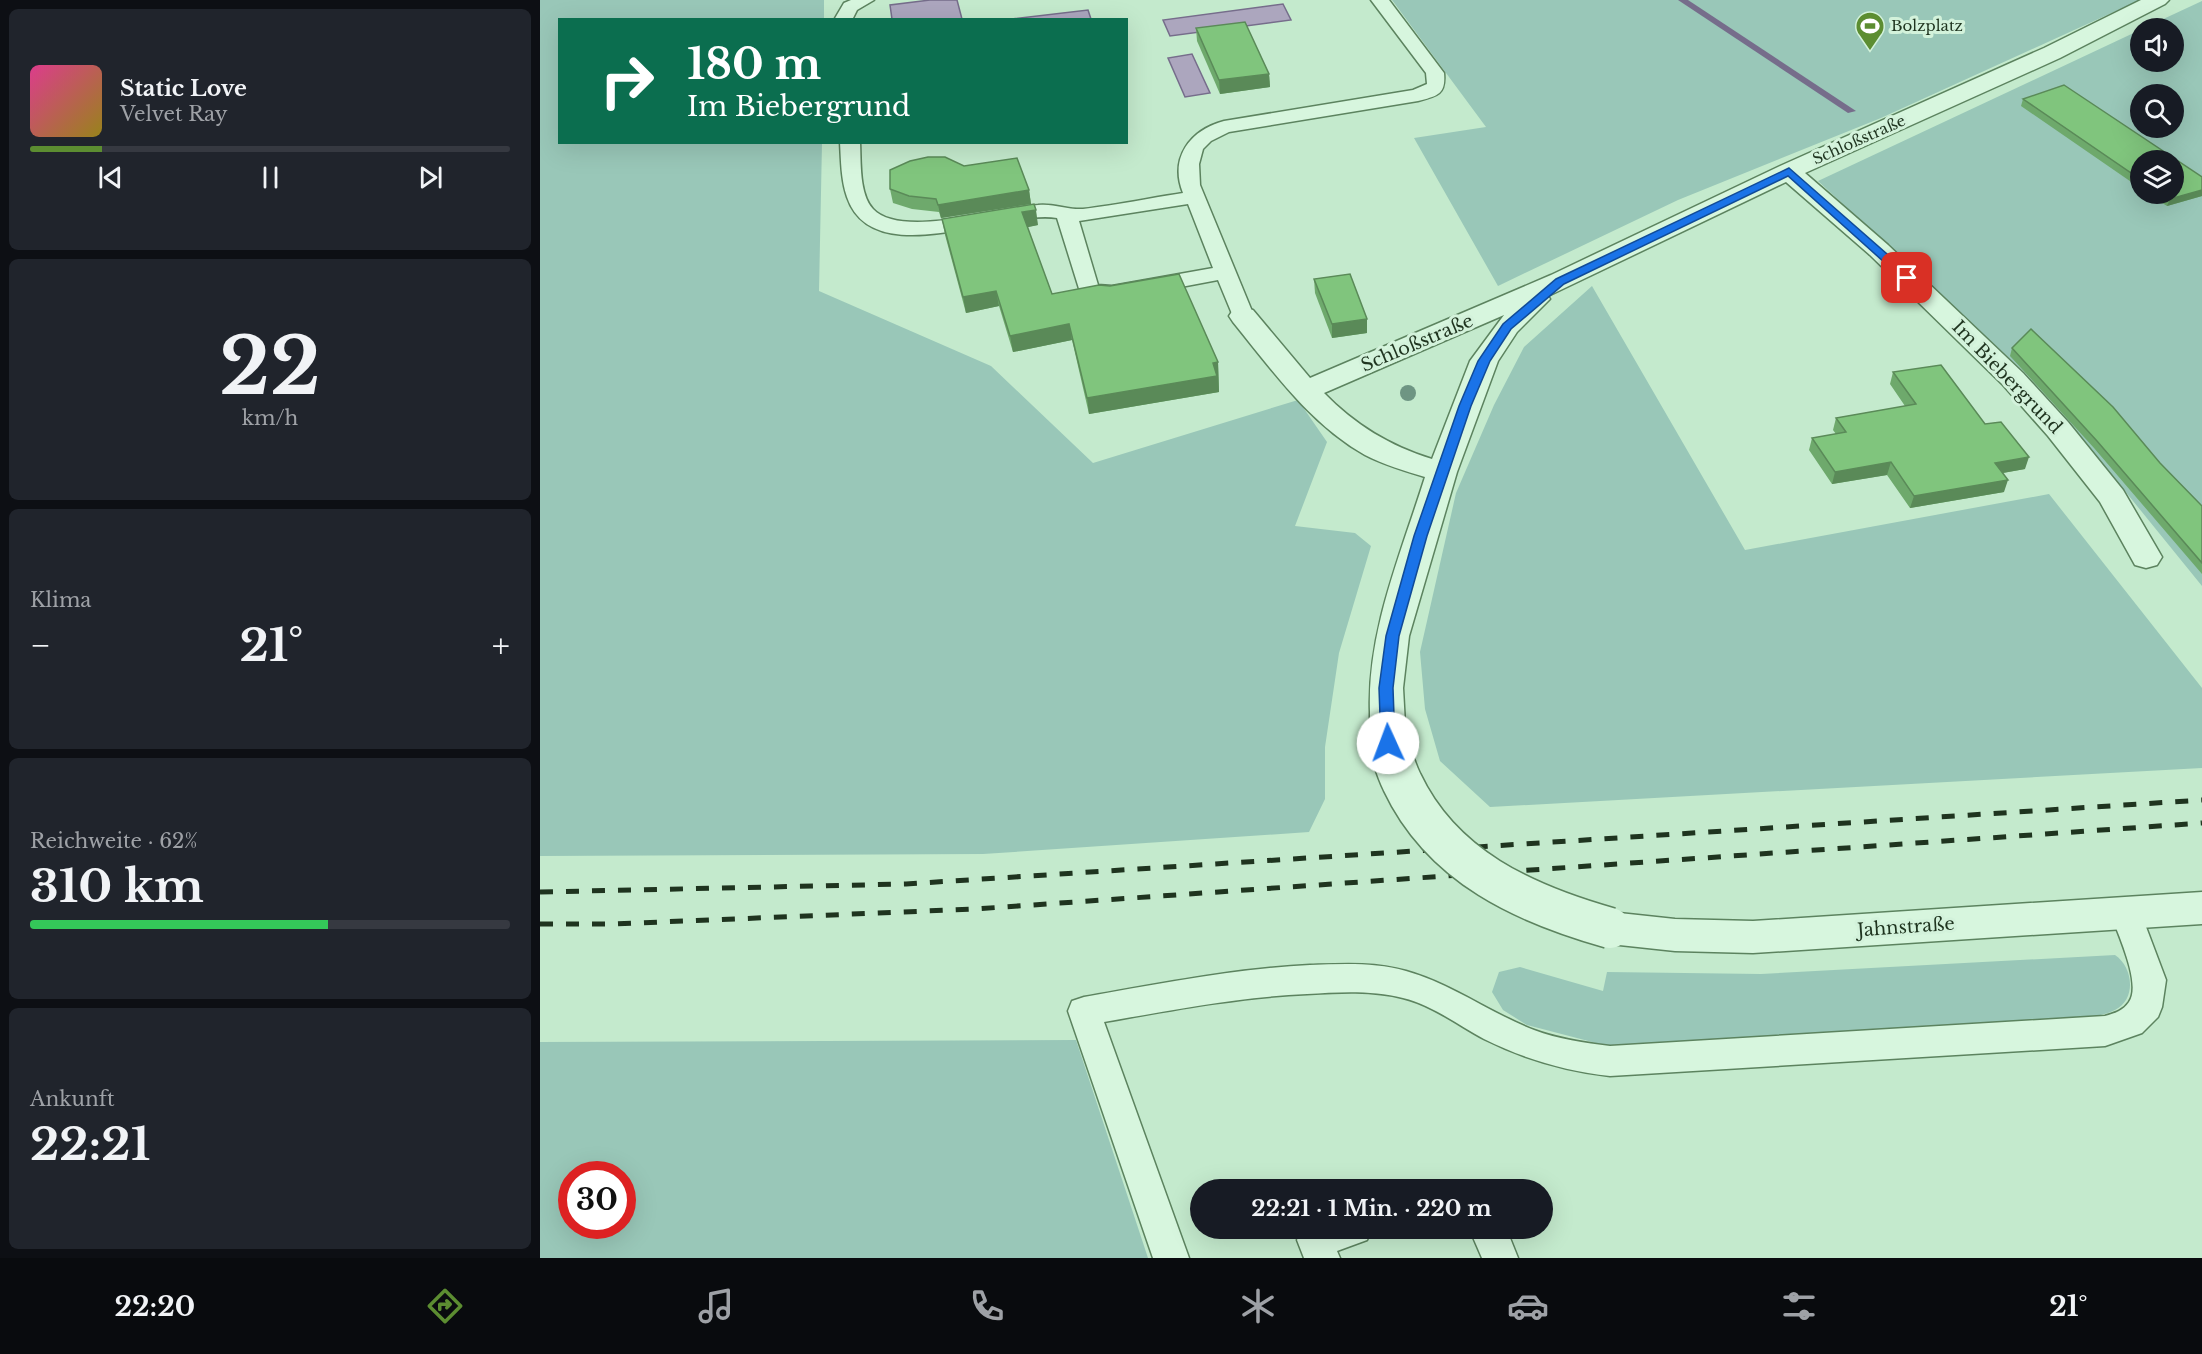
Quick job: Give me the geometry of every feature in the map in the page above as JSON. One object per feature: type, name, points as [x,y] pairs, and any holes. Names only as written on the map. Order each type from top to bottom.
[{"type":"street","name":"Schloßstraße","points":[[1306,390],[1560,281],[1789,171],[2052,53],[2158,0]]},
{"type":"street","name":"Im Biebergrund","points":[[1789,171],[1879,250],[2013,379],[2058,429],[2112,497],[2146,557]]},
{"type":"street","name":"Schloßstraße","points":[[1560,281],[1507,327],[1484,361],[1442,472],[1392,636],[1386,688],[1388,743],[1395,771],[1418,812],[1442,841],[1476,873],[1528,901],[1575,919],[1610,928]]},
{"type":"street","points":[[1243,316],[1306,390],[1350,432],[1376,448],[1442,472]]},
{"type":"street","name":"Jahnstraße","points":[[1610,928],[1675,935],[1753,937],[2202,908]]},
{"type":"lane","points":[[844,18],[850,7],[865,0]]},
{"type":"lane","points":[[1243,316],[1190,185],[1190,157],[1197,142],[1212,132],[1240,124],[1418,95],[1436,87],[1435,73],[1380,0]]},
{"type":"lane","points":[[850,144],[854,190],[867,216],[879,222],[912,228],[932,228],[1049,210],[1067,216],[1196,197]]},
{"type":"lane","points":[[1067,216],[1089,290],[1112,293],[1226,272]]},
{"type":"lane","points":[[1171,1258],[1084,1011],[1248,983],[1329,978],[1376,980],[1405,985],[1446,1002],[1531,1045],[1572,1057],[1610,1061],[2105,1031],[2130,1023],[2146,1007],[2150,980],[2126,912]]},
{"type":"lane","points":[[1318,1239],[1315,1240],[1322,1258]]},
{"type":"lane","points":[[1491,1239],[1500,1258]]},
{"type":"shaded area","points":[[540,0],[824,0],[824,18],[558,18],[558,144],[822,144],[819,291],[991,366],[1093,463],[1298,400],[1327,442],[1295,526],[1355,533],[1371,546],[1339,653],[1325,747],[1325,799],[1309,832],[983,854],[540,856]]},
{"type":"shaded area","points":[[930,0],[957,0],[962,18],[892,18],[890,5]]},
{"type":"shaded area","points":[[1392,0],[2140,0],[1881,118],[1678,200],[1498,286],[1414,138],[1486,127]]},
{"type":"shaded area","points":[[2202,1],[2202,586],[2060,411],[2024,372],[1818,181],[2130,35],[2130,72],[2184,72],[2184,18],[2165,18]]},
{"type":"shaded area","points":[[1283,4],[1291,20],[1170,36],[1163,20]]},
{"type":"shaded area","points":[[1088,10],[1091,18],[1020,18]]},
{"type":"shaded area","points":[[1192,54],[1210,93],[1185,97],[1168,58]]},
{"type":"shaded area","points":[[1592,286],[1745,550],[2049,494],[2202,688],[2202,768],[1490,807],[1440,761],[1425,709],[1420,652],[1456,493],[1494,405],[1524,347]]},
{"type":"shaded area","points":[[2115,955],[2126,967],[2129,975],[2127,998],[2115,1010],[2091,1017],[1619,1049],[1527,1025],[1503,1010],[1492,992],[1499,972],[1520,967],[1603,991],[1607,972],[1761,974]]},
{"type":"shaded area","points":[[1076,1040],[1148,1258],[540,1258],[540,1042]]},
{"type":"building","points":[[1245,22],[1269,74],[1219,80],[1196,28]]},
{"type":"building","points":[[2064,85],[2130,129],[2130,138],[2144,138],[2162,150],[2130,150],[2130,172],[2023,99]]},
{"type":"building","points":[[928,157],[945,157],[964,166],[1017,158],[1029,190],[938,205],[936,199],[909,196],[890,189],[890,170],[910,161]]},
{"type":"building","points":[[2184,165],[2202,177],[2202,190],[2184,195]]},
{"type":"building","points":[[1034,204],[1036,210],[1022,212],[1052,294],[1179,274],[1218,362],[1213,363],[1217,376],[1087,398],[1069,324],[1010,336],[996,291],[963,297],[942,219]]},
{"type":"building","points":[[1350,274],[1367,319],[1332,324],[1314,279]]},
{"type":"building","points":[[2031,329],[2113,407],[2160,463],[2202,506],[2202,563],[2097,441],[2012,348]]},
{"type":"building","points":[[1941,365],[1985,424],[2001,422],[2029,457],[1995,463],[2008,480],[1914,496],[1891,462],[1835,472],[1812,438],[1846,432],[1836,418],[1916,404],[1893,372]]},
{"type":"waterway","points":[[1682,0],[1851,111]]},
{"type":"railway","points":[[540,892],[906,884],[2202,800]]},
{"type":"railway","points":[[540,924],[612,924],[975,909],[2202,823]]},
{"type":"place","name":"Bolzplatz","points":[[1870,52]]},
{"type":"route","points":[[1388,743],[1386,688],[1392,636],[1442,472],[1465,406],[1484,361],[1507,327],[1533,303],[1560,281],[1789,171],[1879,250],[1907,278]]}]
